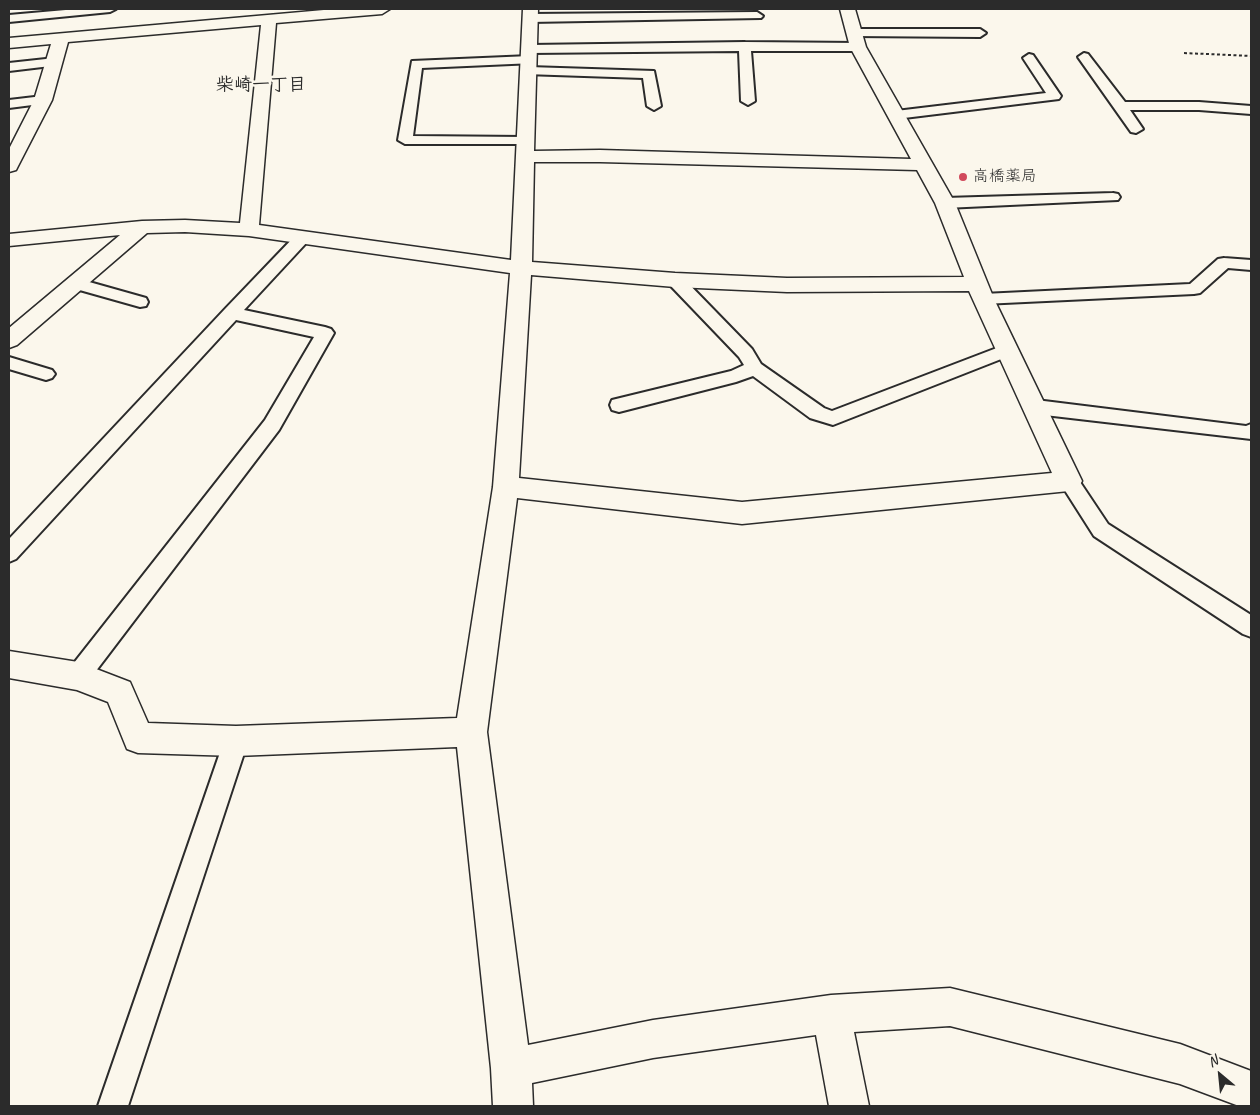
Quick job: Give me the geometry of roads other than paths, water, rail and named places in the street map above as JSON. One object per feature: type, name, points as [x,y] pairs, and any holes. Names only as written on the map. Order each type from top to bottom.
[{"type":"street","points":[[9,43],[61,38],[146,22],[269,18],[382,9]]},
{"type":"street","points":[[506,487],[742,513],[1069,481],[1036,407],[980,292],[945,203],[857,40],[848,9]]},
{"type":"street","points":[[513,1106],[471,732],[506,487],[521,268],[524,149],[530,60],[530,13]]},
{"type":"street","points":[[249,230],[269,18]]},
{"type":"street","points":[[9,166],[43,100],[61,38]]},
{"type":"street","points":[[524,149],[600,156],[924,165]]},
{"type":"street","points":[[9,240],[142,227],[185,226],[249,230],[521,268],[675,280],[980,292]]},
{"type":"street","points":[[9,340],[142,227]]},
{"type":"street","points":[[9,665],[78,676],[119,692],[138,738],[236,741],[471,732]]},
{"type":"street","points":[[510,1068],[653,1039],[831,1014],[950,1006],[1180,1064],[1251,1091]]},
{"type":"street","points":[[831,1014],[849,1106]]},
{"type":"lane","points":[[9,19],[110,9]]},
{"type":"lane","points":[[530,13],[757,16]]},
{"type":"lane","points":[[524,149],[405,140],[416,64],[530,60],[980,33]]},
{"type":"lane","points":[[745,46],[748,101]]},
{"type":"lane","points":[[1084,57],[1136,129]]},
{"type":"lane","points":[[896,115],[1054,96],[1029,58]]},
{"type":"lane","points":[[530,60],[649,74],[654,106]]},
{"type":"lane","points":[[9,67],[55,62]]},
{"type":"lane","points":[[9,104],[43,100]]},
{"type":"lane","points":[[1121,106],[1199,106],[1251,110]]},
{"type":"lane","points":[[945,203],[1113,197]]},
{"type":"lane","points":[[9,553],[302,238]]},
{"type":"lane","points":[[980,292],[1194,289],[1224,263],[1251,265]]},
{"type":"lane","points":[[675,280],[746,353],[754,368],[817,413],[833,418],[1008,350]]},
{"type":"lane","points":[[75,283],[140,302]]},
{"type":"lane","points":[[78,676],[272,425],[325,333],[231,313]]},
{"type":"lane","points":[[9,363],[46,374]]},
{"type":"lane","points":[[619,405],[736,376],[754,368]]},
{"type":"lane","points":[[1036,407],[1249,433],[1251,431]]},
{"type":"lane","points":[[1069,481],[1101,530],[1251,627]]},
{"type":"lane","points":[[113,1106],[236,741]]},
{"type":"place","name":"高橋薬局","points":[[963,177]]},
{"type":"district","name":"柴崎一丁目","points":[[261,85]]}]
